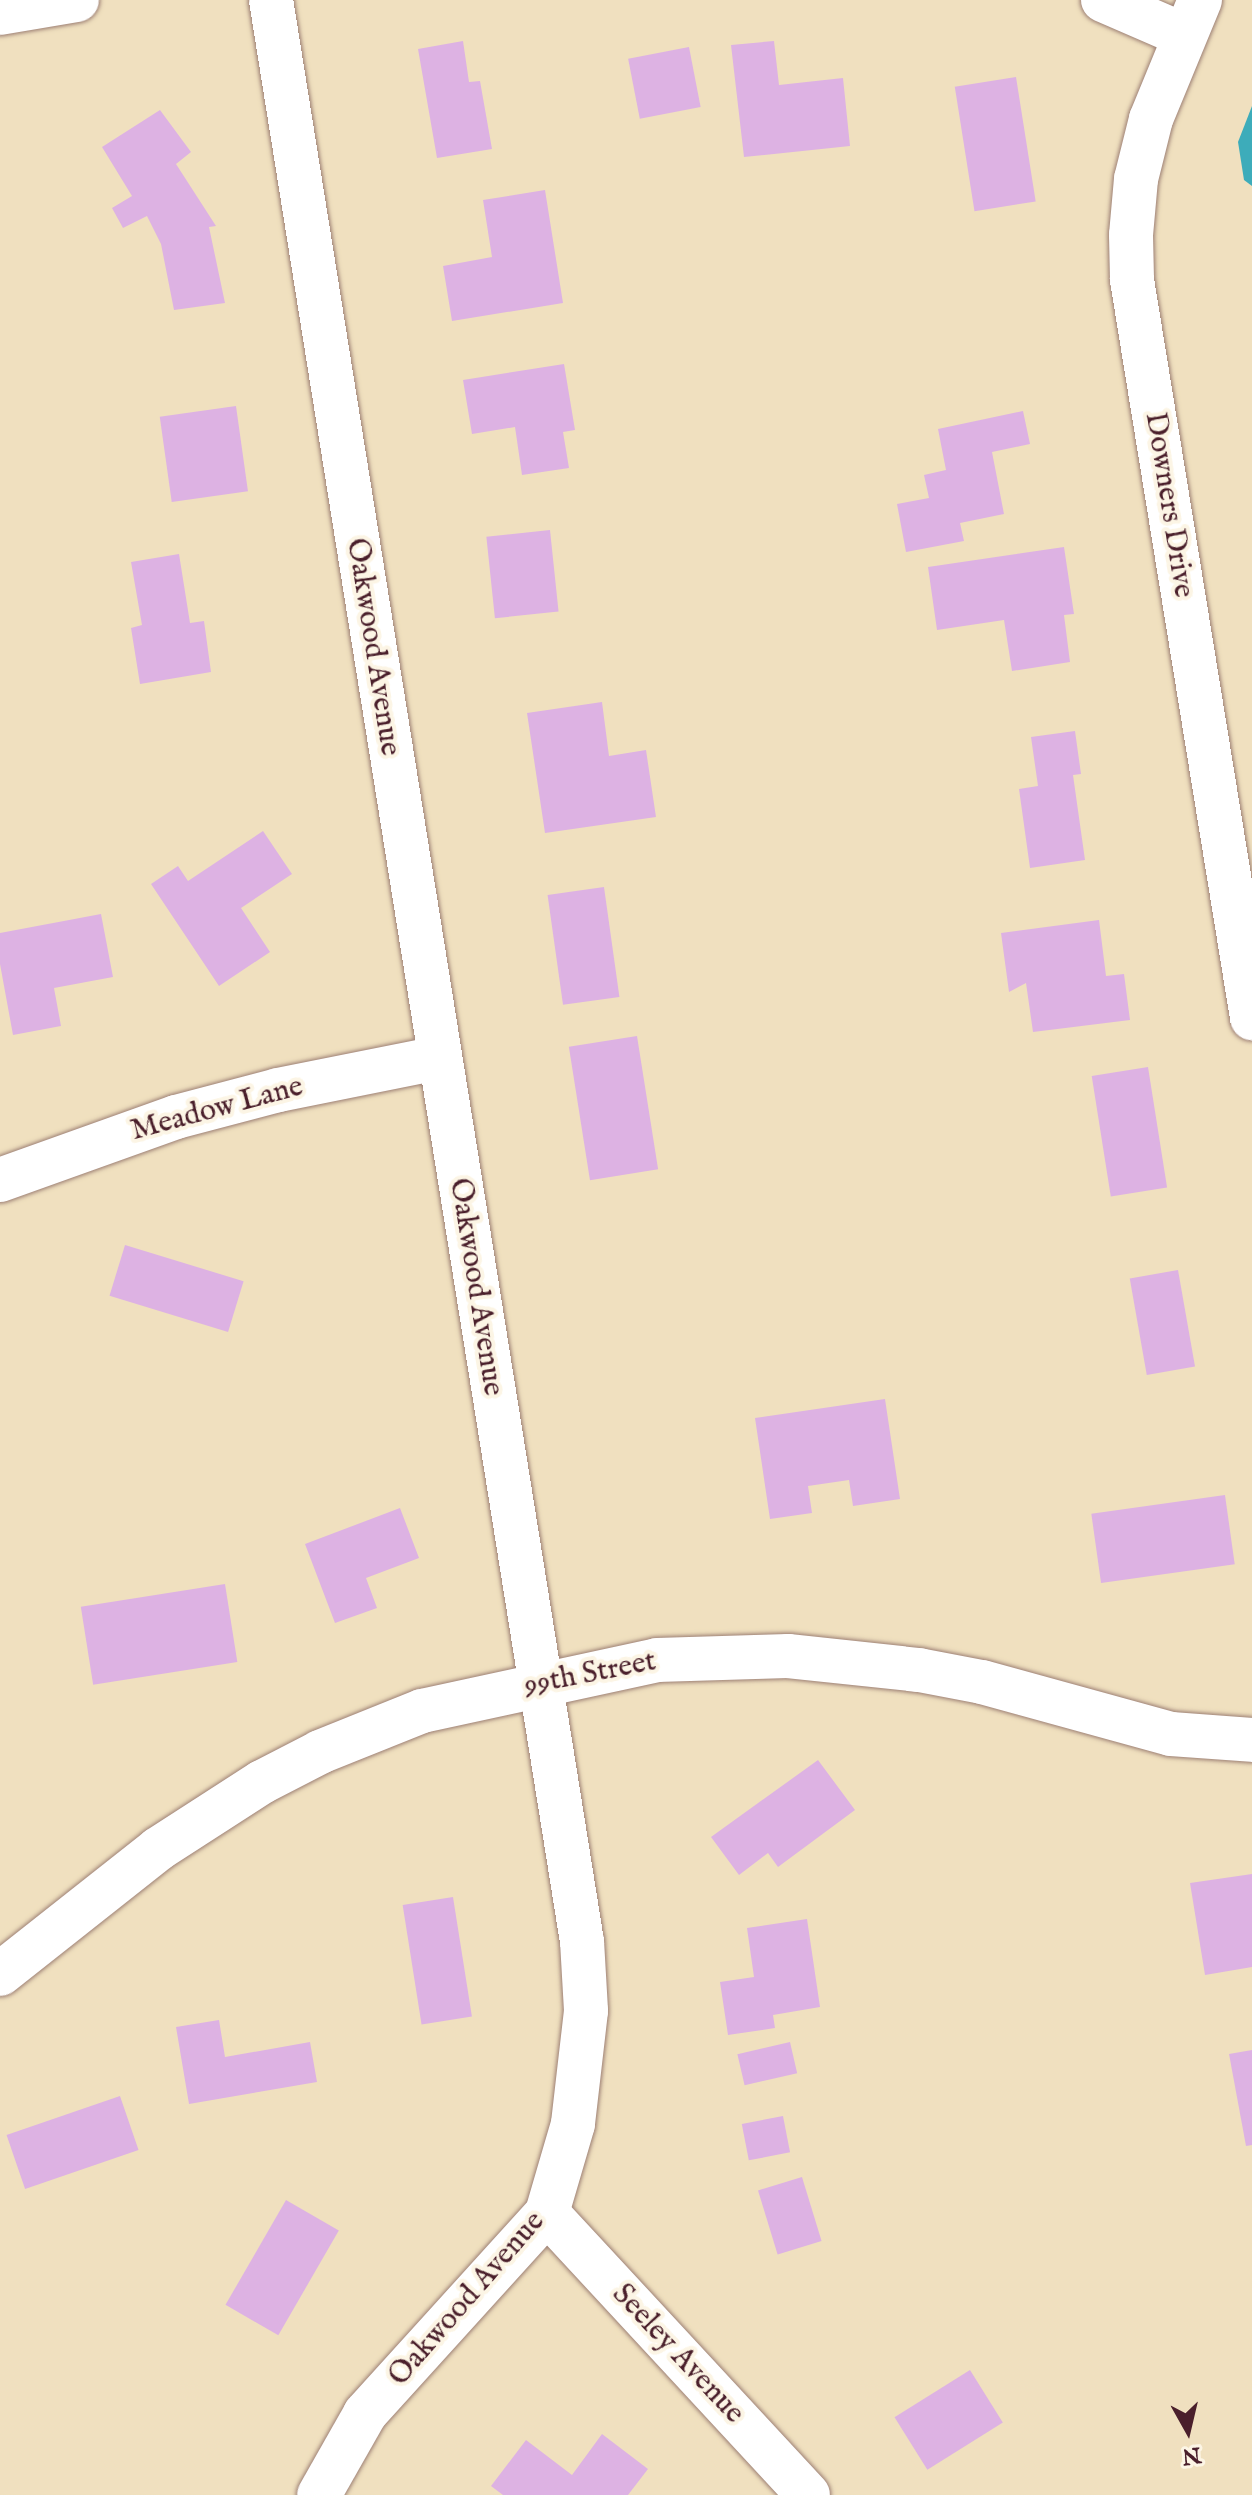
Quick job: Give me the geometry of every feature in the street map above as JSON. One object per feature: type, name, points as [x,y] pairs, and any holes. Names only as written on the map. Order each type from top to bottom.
[{"type":"street","points":[[0,13],[77,0]]},
{"type":"street","name":"Oakwood Avenue","points":[[271,0],[438,1058],[582,1941],[586,2011],[573,2124],[547,2213],[365,2414],[319,2495]]},
{"type":"street","points":[[1103,0],[1192,17]]},
{"type":"street","name":"Downers Drive","points":[[1192,17],[1151,119],[1136,179],[1131,235],[1132,280],[1252,1018]]},
{"type":"street","name":"Meadow Lane","points":[[0,1180],[176,1117],[278,1090],[438,1058]]},
{"type":"street","name":"99th Street","points":[[0,1974],[158,1849],[262,1782],[320,1752],[422,1711],[657,1660],[723,1656],[838,1659],[982,1682],[1171,1734],[1252,1740]]},
{"type":"street","name":"Seeley Avenue","points":[[547,2213],[808,2495]]},
{"type":"water","points":[[1252,106],[1252,186],[1244,180],[1238,142]]},
{"type":"building","points":[[463,41],[469,82],[480,81],[492,149],[437,158],[418,49]]},
{"type":"building","points":[[774,41],[779,85],[843,78],[850,146],[744,157],[731,45]]},
{"type":"building","points":[[689,47],[701,107],[640,119],[628,59]]},
{"type":"building","points":[[1016,77],[1036,201],[974,211],[955,87]]},
{"type":"building","points":[[160,110],[191,152],[176,164],[216,226],[209,227],[225,303],[174,310],[161,244],[147,216],[123,228],[112,208],[132,196],[102,147]]},
{"type":"building","points":[[545,190],[563,303],[452,321],[443,266],[492,257],[483,200]]},
{"type":"building","points":[[564,364],[575,430],[563,432],[569,468],[522,475],[515,427],[472,434],[463,380]]},
{"type":"building","points":[[236,406],[248,491],[172,502],[160,417]]},
{"type":"building","points":[[1023,411],[1030,444],[992,452],[1004,514],[960,523],[964,541],[906,552],[897,504],[929,498],[924,475],[946,470],[938,429]]},
{"type":"building","points":[[550,530],[559,612],[495,618],[486,537]]},
{"type":"building","points":[[1064,547],[1074,614],[1064,615],[1070,662],[1012,671],[1004,620],[937,630],[928,567]]},
{"type":"building","points":[[179,554],[190,623],[204,621],[211,672],[140,684],[131,628],[142,625],[131,562]]},
{"type":"building","points":[[602,702],[609,756],[646,750],[656,817],[545,833],[527,713]]},
{"type":"building","points":[[1075,731],[1081,774],[1073,775],[1085,860],[1030,868],[1019,789],[1038,786],[1031,737]]},
{"type":"building","points":[[263,831],[292,874],[241,908],[270,952],[219,986],[151,884],[178,866],[188,881]]},
{"type":"building","points":[[604,887],[619,997],[563,1005],[548,895]]},
{"type":"building","points":[[101,914],[113,977],[54,988],[61,1026],[13,1035],[0,964],[0,933]]},
{"type":"building","points":[[1099,920],[1106,976],[1124,974],[1130,1020],[1033,1032],[1026,983],[1009,992],[1001,933]]},
{"type":"building","points":[[637,1036],[658,1169],[590,1180],[569,1047]]},
{"type":"building","points":[[1148,1067],[1167,1187],[1111,1196],[1092,1076]]},
{"type":"building","points":[[125,1245],[244,1281],[228,1332],[110,1296]]},
{"type":"building","points":[[1178,1270],[1195,1367],[1147,1375],[1130,1279]]},
{"type":"building","points":[[885,1399],[900,1499],[853,1506],[849,1480],[808,1486],[812,1513],[770,1519],[755,1418]]},
{"type":"building","points":[[1225,1495],[1235,1564],[1101,1583],[1091,1514]]},
{"type":"building","points":[[400,1508],[419,1558],[366,1578],[377,1608],[335,1623],[305,1544]]},
{"type":"building","points":[[225,1584],[237,1662],[93,1685],[81,1607]]},
{"type":"building","points":[[818,1760],[855,1810],[778,1867],[768,1853],[739,1875],[711,1837]]},
{"type":"building","points":[[1252,1874],[1252,1967],[1205,1975],[1190,1883]]},
{"type":"building","points":[[453,1897],[472,2017],[422,2024],[403,1905]]},
{"type":"building","points":[[807,1919],[820,2007],[773,2015],[775,2028],[728,2035],[720,1982],[754,1977],[747,1928]]},
{"type":"building","points":[[219,2020],[225,2057],[310,2042],[317,2082],[189,2104],[176,2027]]},
{"type":"building","points":[[790,2042],[797,2073],[745,2085],[737,2054]]},
{"type":"building","points":[[1252,2050],[1252,2145],[1246,2146],[1229,2054]]},
{"type":"building","points":[[120,2096],[139,2150],[25,2189],[7,2135]]},
{"type":"building","points":[[783,2116],[790,2152],[749,2160],[742,2124]]},
{"type":"building","points":[[802,2177],[822,2241],[778,2255],[758,2190]]},
{"type":"building","points":[[286,2200],[339,2230],[278,2335],[226,2305]]},
{"type":"building","points":[[970,2370],[1003,2423],[927,2470],[895,2417]]},
{"type":"building","points":[[602,2434],[648,2469],[628,2495],[503,2495],[491,2486],[526,2440],[572,2475]]}]
